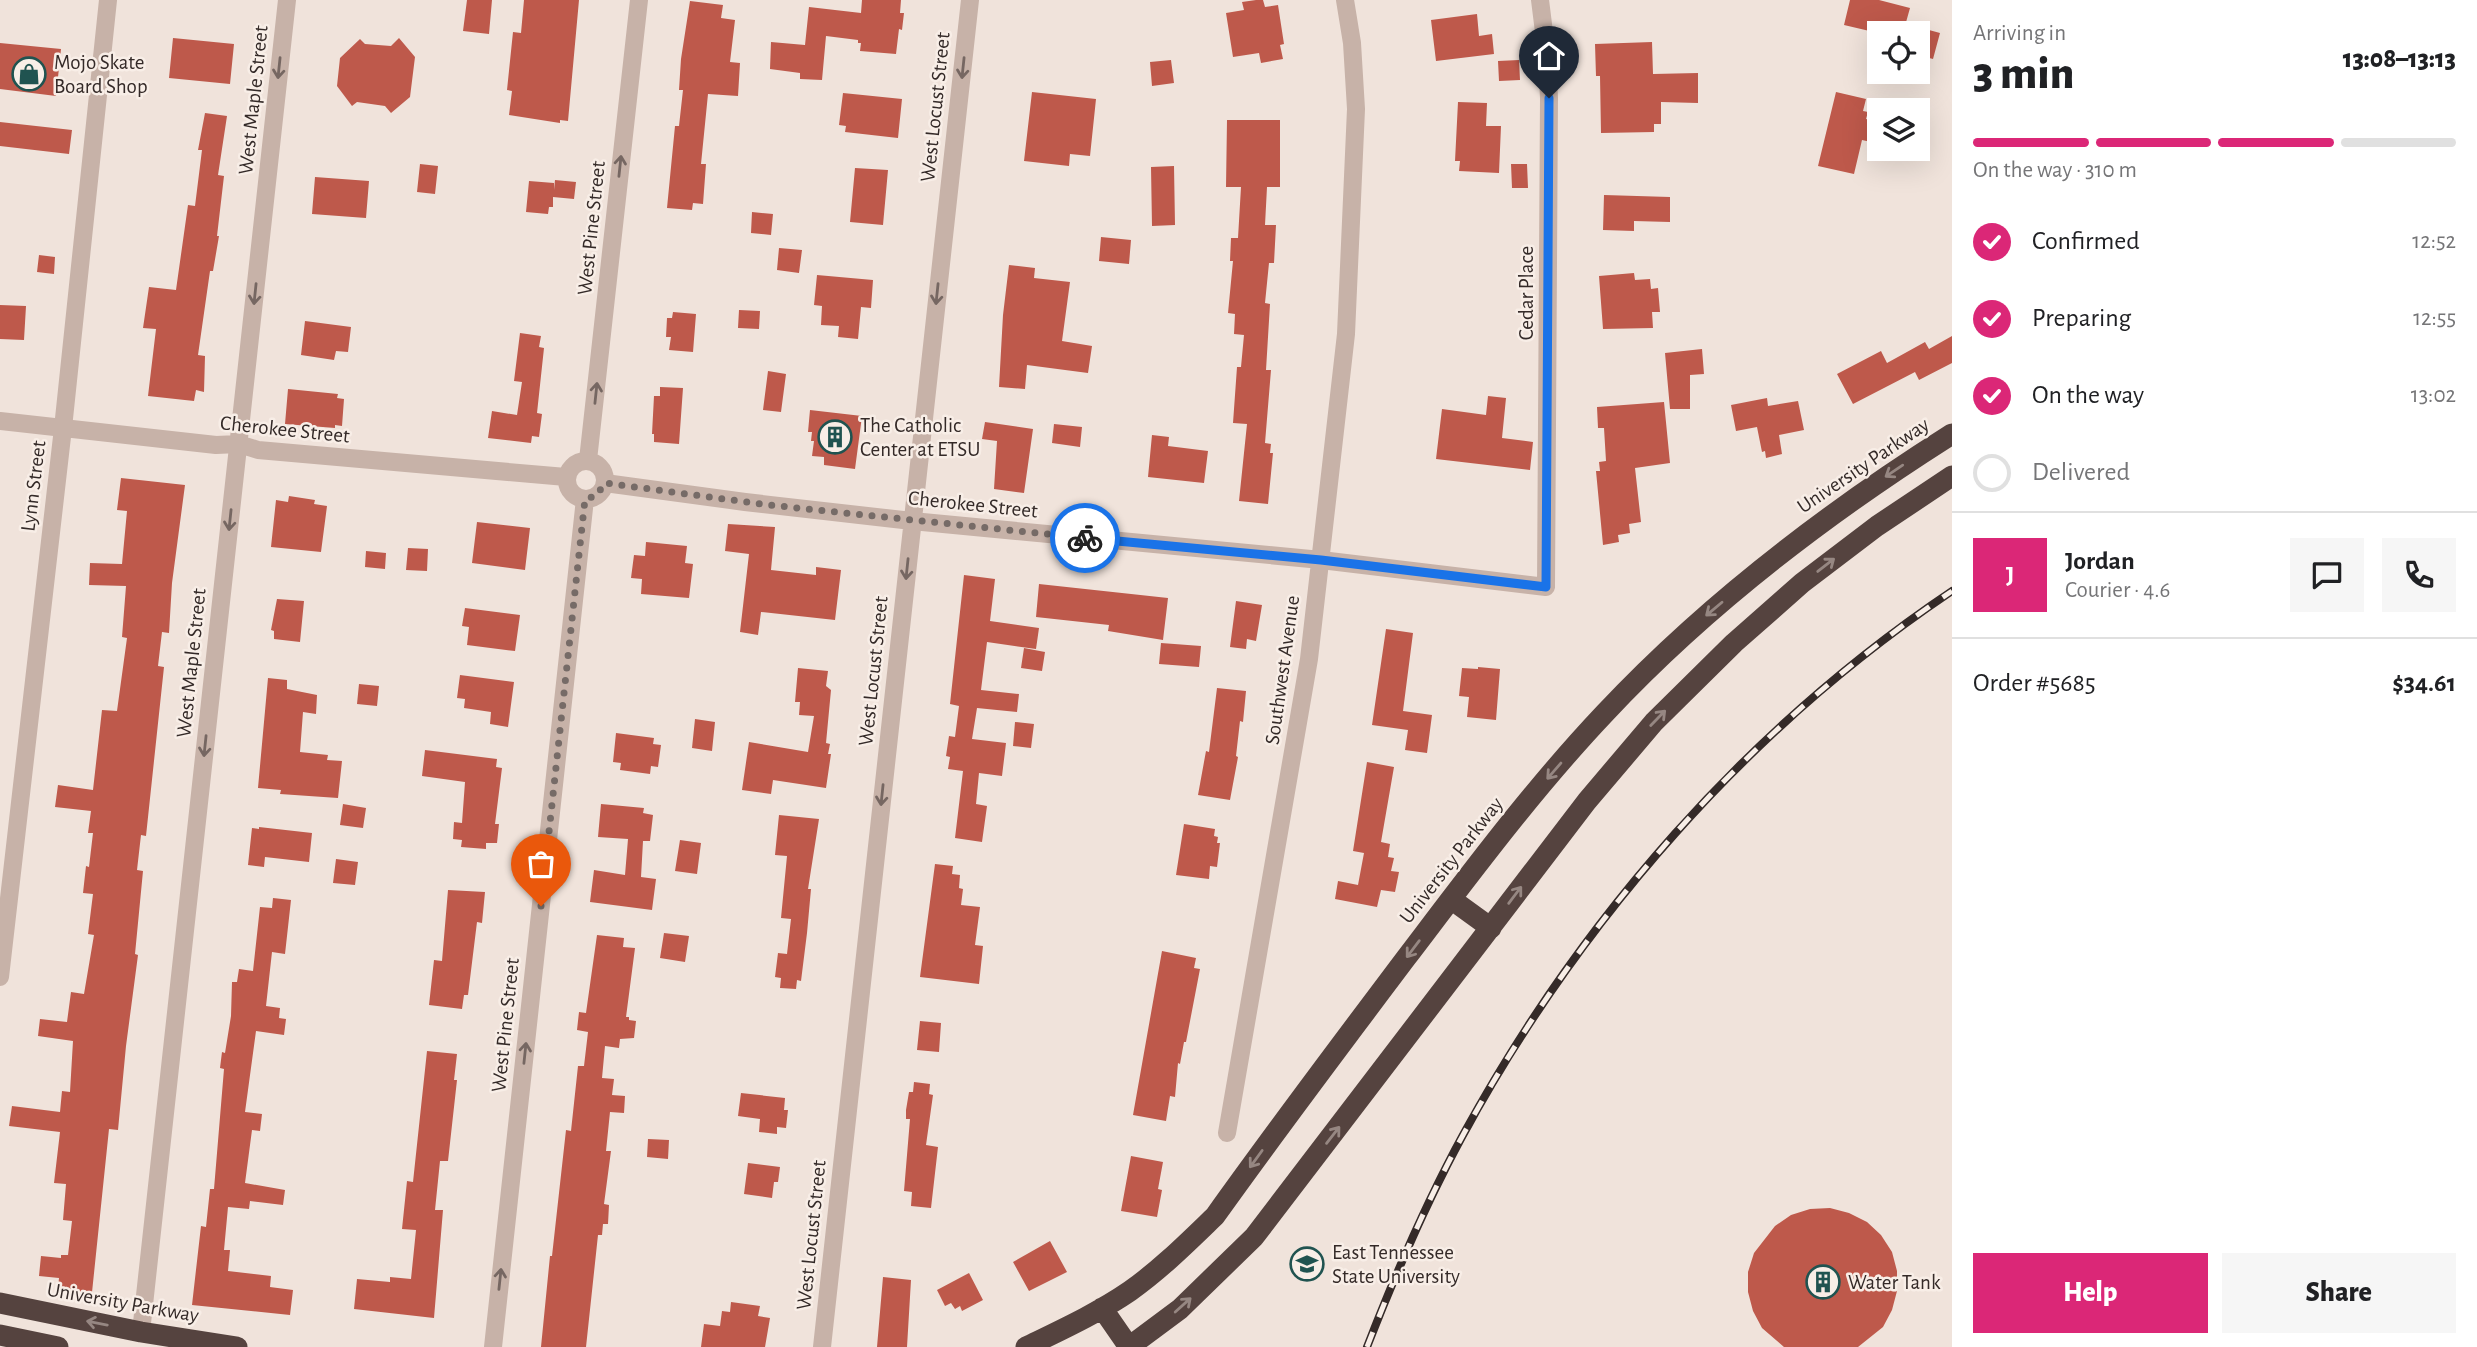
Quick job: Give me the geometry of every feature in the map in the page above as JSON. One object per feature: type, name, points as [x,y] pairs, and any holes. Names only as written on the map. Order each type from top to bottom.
[{"type":"highway","name":"University Parkway","points":[[1026,1347],[1131,1290],[1215,1216],[1451,899],[1524,806],[1605,712],[1696,624],[1798,539],[1896,470],[1952,435]]},
{"type":"highway","points":[[1102,1308],[1129,1347],[1180,1309],[1254,1237],[1587,801],[1654,722],[1734,643],[1802,583],[1877,526],[1952,476]]},
{"type":"highway","points":[[1451,899],[1491,928]]},
{"type":"highway","name":"University Parkway","points":[[0,1304],[141,1332],[237,1347]]},
{"type":"highway","points":[[0,1335],[58,1347]]},
{"type":"street","name":"Lynn Street","points":[[0,977],[63,428],[108,0]]},
{"type":"street","name":"West Maple Street","points":[[141,1332],[287,0]]},
{"type":"street","name":"West Pine Street","points":[[588,460],[639,0]]},
{"type":"street","name":"West Locust Street","points":[[822,1347],[970,0]]},
{"type":"street","name":"Southwest Avenue","points":[[1227,1133],[1309,659],[1346,334],[1356,108],[1352,43],[1345,0]]},
{"type":"street","name":"Cedar Place","points":[[1540,0],[1547,56],[1550,122],[1546,587]]},
{"type":"street","name":"Cherokee Street","points":[[0,421],[216,445],[239,444],[258,450],[566,477]]},
{"type":"street","points":[[588,460],[603,471],[605,483],[596,496],[585,499],[573,495],[566,484],[566,477],[576,463],[588,460]]},
{"type":"street","name":"Cherokee Street","points":[[605,483],[912,521],[1321,560],[1546,587]]},
{"type":"street","name":"West Pine Street","points":[[493,1347],[585,499]]},
{"type":"building","points":[[467,0],[492,0],[489,34],[463,31]]},
{"type":"building","points":[[524,0],[579,0],[568,121],[560,120],[560,123],[509,115],[512,91],[507,90],[513,32],[521,33]]},
{"type":"building","points":[[862,0],[901,0],[900,13],[904,13],[896,54],[860,51],[861,43],[858,43],[858,40],[826,36],[822,80],[800,79],[800,73],[770,69],[771,42],[805,45],[809,7],[861,13]]},
{"type":"building","points":[[1263,0],[1265,7],[1278,5],[1284,44],[1280,45],[1283,59],[1261,63],[1259,53],[1233,57],[1226,13],[1244,10],[1242,2]]},
{"type":"building","points":[[1850,0],[1879,0],[1910,8],[1906,21],[1867,21],[1867,30],[1844,25]]},
{"type":"building","points":[[690,1],[723,5],[721,18],[735,20],[730,62],[740,63],[738,96],[708,94],[701,164],[706,164],[703,204],[693,203],[692,210],[667,208],[675,126],[679,126],[683,90],[679,90],[681,59]]},
{"type":"building","points":[[1477,14],[1479,36],[1492,34],[1494,54],[1436,61],[1431,20]]},
{"type":"building","points":[[1930,30],[1940,33],[1933,59],[1930,58]]},
{"type":"building","points":[[173,38],[234,44],[230,84],[169,78]]},
{"type":"building","points":[[399,38],[415,57],[410,97],[391,113],[385,106],[357,102],[352,106],[337,86],[340,58],[360,39],[365,44],[391,46]]},
{"type":"building","points":[[1652,42],[1653,74],[1698,73],[1698,103],[1661,102],[1661,124],[1654,124],[1654,132],[1601,133],[1600,76],[1596,76],[1595,44]]},
{"type":"building","name":"Mojo Skate Board Shop","points":[[0,43],[61,49],[56,96],[0,89]]},
{"type":"building","points":[[1171,60],[1174,83],[1152,86],[1150,62]]},
{"type":"building","points":[[1519,60],[1520,80],[1499,81],[1498,61]]},
{"type":"building","points":[[1032,92],[1096,99],[1090,156],[1070,154],[1069,166],[1024,161]]},
{"type":"building","points":[[1836,92],[1866,99],[1863,111],[1867,112],[1867,141],[1862,140],[1854,174],[1818,166]]},
{"type":"building","points":[[843,93],[902,99],[898,138],[845,132],[846,126],[839,125]]},
{"type":"building","points":[[1458,102],[1487,103],[1486,126],[1501,126],[1499,173],[1459,171],[1460,161],[1455,161]]},
{"type":"building","points":[[205,113],[227,116],[218,175],[224,176],[219,236],[213,271],[210,271],[198,355],[205,356],[204,392],[196,390],[194,401],[148,396],[156,329],[143,328],[149,287],[176,290],[188,205],[195,206],[202,150],[198,150]]},
{"type":"building","points":[[1227,120],[1280,120],[1280,187],[1267,187],[1265,225],[1276,225],[1274,263],[1269,263],[1265,303],[1270,304],[1266,370],[1271,370],[1265,443],[1271,444],[1270,453],[1273,453],[1268,504],[1239,501],[1247,424],[1233,423],[1237,367],[1241,367],[1244,335],[1234,334],[1235,314],[1228,313],[1233,261],[1230,261],[1231,238],[1238,238],[1241,187],[1226,187]]},
{"type":"building","points":[[0,122],[72,130],[69,154],[0,146]]},
{"type":"building","points":[[420,164],[438,166],[435,194],[417,192]]},
{"type":"building","points":[[1511,164],[1527,164],[1528,188],[1512,188]]},
{"type":"building","points":[[1174,166],[1175,225],[1152,226],[1151,167]]},
{"type":"building","points":[[855,168],[888,170],[883,225],[850,222]]},
{"type":"building","points":[[315,177],[369,181],[366,218],[312,214]]},
{"type":"building","points":[[555,180],[576,182],[574,199],[553,197],[553,207],[549,207],[548,214],[526,212],[529,181],[554,183],[554,190]]},
{"type":"building","points":[[1604,195],[1670,197],[1670,222],[1634,221],[1634,231],[1603,230]]},
{"type":"building","points":[[752,212],[773,214],[771,235],[751,233]]},
{"type":"building","points":[[1101,237],[1131,240],[1129,264],[1099,261]]},
{"type":"building","points":[[779,248],[802,250],[799,273],[777,270]]},
{"type":"building","points":[[39,255],[55,257],[54,274],[37,272]]},
{"type":"building","points":[[1009,265],[1035,268],[1034,278],[1070,282],[1062,341],[1092,346],[1088,373],[1027,365],[1025,389],[999,387]]},
{"type":"building","points":[[1634,273],[1635,280],[1650,279],[1651,289],[1658,288],[1660,312],[1652,312],[1653,328],[1603,329],[1599,276]]},
{"type":"building","points":[[817,275],[873,280],[871,308],[861,307],[858,339],[838,337],[839,326],[821,325],[822,306],[814,305]]},
{"type":"building","points":[[0,305],[26,306],[24,340],[0,339]]},
{"type":"building","points":[[739,310],[760,311],[759,329],[738,328]]},
{"type":"building","points":[[673,312],[696,314],[693,352],[669,350],[671,337],[666,337],[667,318],[672,318]]},
{"type":"building","points":[[305,321],[351,327],[348,352],[336,351],[334,360],[301,355]]},
{"type":"building","points":[[520,333],[541,336],[539,347],[544,348],[537,413],[542,414],[539,437],[532,436],[531,443],[488,438],[492,411],[517,415],[522,382],[514,381]]},
{"type":"building","points":[[1952,336],[1952,363],[1919,380],[1915,372],[1853,404],[1837,374],[1881,351],[1887,363],[1925,342],[1929,349]]},
{"type":"building","points":[[1702,349],[1704,374],[1690,375],[1690,409],[1670,409],[1665,353]]},
{"type":"building","points":[[768,371],[786,374],[781,412],[763,410]]},
{"type":"building","points":[[660,387],[683,388],[679,444],[654,442],[654,396],[660,396]]},
{"type":"building","points":[[288,389],[338,394],[337,398],[344,399],[342,426],[335,425],[335,428],[285,424]]},
{"type":"building","points":[[1488,396],[1506,398],[1502,438],[1533,442],[1530,470],[1436,459],[1442,409],[1486,415]]},
{"type":"building","points":[[1767,398],[1768,406],[1798,401],[1804,430],[1779,435],[1782,454],[1766,458],[1765,451],[1762,452],[1757,427],[1736,431],[1731,405]]},
{"type":"building","points":[[1664,402],[1670,463],[1635,468],[1641,522],[1629,524],[1630,533],[1618,535],[1619,542],[1603,545],[1596,471],[1600,471],[1599,462],[1606,461],[1604,428],[1598,428],[1597,407]]},
{"type":"building","name":"The Catholic Center at ETSU","points":[[810,410],[862,416],[855,469],[824,465],[824,457],[812,456],[814,441],[811,441],[812,432],[808,432]]},
{"type":"building","points":[[985,422],[1033,429],[1024,493],[994,489],[997,441],[982,439]]},
{"type":"building","points":[[1054,424],[1082,427],[1080,447],[1052,443]]},
{"type":"building","points":[[1152,435],[1169,437],[1168,446],[1208,451],[1204,483],[1148,477]]},
{"type":"building","points":[[121,478],[185,485],[172,583],[169,633],[162,632],[158,666],[164,667],[146,836],[141,835],[137,870],[143,871],[135,954],[138,955],[118,1130],[109,1129],[91,1302],[57,1298],[59,1278],[39,1276],[41,1256],[61,1258],[61,1255],[68,1255],[72,1221],[63,1220],[66,1184],[54,1183],[60,1132],[9,1126],[12,1106],[60,1112],[62,1091],[70,1092],[73,1041],[38,1036],[40,1019],[67,1022],[71,992],[84,994],[94,935],[88,934],[93,894],[83,893],[93,833],[88,833],[91,811],[55,807],[58,785],[93,790],[102,710],[117,711],[127,638],[122,637],[126,586],[89,585],[90,563],[122,564],[127,511],[117,510]]},
{"type":"building","points":[[289,496],[315,500],[314,504],[327,506],[321,552],[271,547],[276,500],[288,502]]},
{"type":"building","points":[[477,522],[530,528],[525,570],[472,563]]},
{"type":"building","points":[[728,524],[775,527],[771,570],[816,575],[816,567],[841,570],[835,620],[761,612],[758,635],[740,632],[749,554],[725,551]]},
{"type":"building","points":[[646,542],[687,546],[685,563],[693,564],[689,598],[641,594],[642,579],[631,578],[634,555],[645,556]]},
{"type":"building","points":[[408,548],[428,549],[427,571],[406,570]]},
{"type":"building","points":[[366,551],[386,553],[385,569],[365,567]]},
{"type":"building","points":[[964,575],[995,579],[990,621],[1039,628],[1036,649],[987,642],[981,690],[1019,694],[1017,712],[977,708],[972,739],[1006,743],[1002,776],[979,773],[976,804],[987,806],[982,842],[955,838],[963,771],[948,769],[950,757],[946,756],[949,736],[955,737],[959,706],[950,704]]},
{"type":"building","points":[[1039,584],[1168,598],[1163,640],[1108,631],[1109,625],[1036,617]]},
{"type":"building","points":[[277,599],[304,601],[300,642],[274,639],[274,631],[271,630]]},
{"type":"building","points":[[1236,601],[1262,605],[1256,641],[1247,639],[1246,649],[1230,647]]},
{"type":"building","points":[[465,608],[520,615],[515,651],[467,645],[469,627],[462,626]]},
{"type":"building","points":[[1386,629],[1413,633],[1403,711],[1432,715],[1427,753],[1405,750],[1408,730],[1372,725]]},
{"type":"building","points":[[1161,643],[1201,646],[1199,667],[1159,664]]},
{"type":"building","points":[[1024,648],[1045,652],[1042,671],[1021,668]]},
{"type":"building","points":[[798,668],[828,671],[826,686],[831,690],[826,743],[830,744],[828,754],[831,754],[826,788],[773,780],[771,794],[742,790],[749,742],[808,752],[814,716],[799,715],[800,702],[795,702]]},
{"type":"building","points":[[1462,668],[1500,669],[1496,720],[1467,717],[1469,697],[1459,696]]},
{"type":"building","points":[[460,675],[514,682],[508,727],[490,724],[491,712],[464,708],[465,699],[457,698]]},
{"type":"building","points":[[268,678],[287,680],[287,689],[317,695],[316,714],[303,712],[300,752],[328,755],[327,760],[342,761],[338,798],[280,794],[281,790],[258,788]]},
{"type":"building","points":[[359,684],[379,686],[377,706],[357,704]]},
{"type":"building","points":[[1217,688],[1246,691],[1230,800],[1198,795],[1206,751],[1209,752]]},
{"type":"building","points":[[695,719],[715,722],[712,751],[692,748]]},
{"type":"building","points":[[1015,722],[1034,724],[1031,748],[1013,746]]},
{"type":"building","points":[[616,733],[654,738],[653,744],[661,745],[658,767],[651,766],[650,774],[620,770],[621,763],[613,762]]},
{"type":"building","points":[[425,750],[497,759],[496,767],[502,768],[495,824],[499,824],[497,843],[486,843],[486,849],[461,847],[462,840],[453,839],[454,822],[462,823],[465,782],[422,776]]},
{"type":"building","points":[[1367,762],[1394,767],[1381,842],[1390,844],[1388,857],[1394,858],[1391,871],[1399,872],[1395,892],[1381,890],[1377,907],[1335,899],[1338,881],[1358,885],[1364,853],[1353,851]]},
{"type":"building","points":[[343,804],[366,808],[363,828],[340,825]]},
{"type":"building","points":[[601,804],[644,808],[643,813],[653,815],[650,841],[643,841],[641,877],[656,879],[652,910],[590,902],[594,870],[625,875],[628,839],[598,837]]},
{"type":"building","points":[[779,815],[819,819],[808,889],[811,889],[801,981],[797,980],[796,989],[780,988],[781,978],[775,977],[778,953],[787,954],[791,919],[781,918],[787,856],[775,855]]},
{"type":"building","points":[[1184,824],[1215,829],[1214,836],[1218,837],[1217,843],[1220,843],[1217,867],[1210,866],[1209,879],[1176,875]]},
{"type":"building","points":[[252,828],[312,833],[309,862],[265,857],[264,867],[248,865]]},
{"type":"building","points":[[680,840],[701,843],[697,874],[675,871]]},
{"type":"building","points":[[336,859],[358,862],[355,885],[333,883]]},
{"type":"building","points":[[935,864],[953,866],[952,874],[960,875],[959,888],[963,889],[961,905],[980,907],[975,945],[983,946],[979,984],[920,977]]},
{"type":"building","points":[[448,890],[485,892],[482,923],[477,922],[468,995],[464,995],[462,1009],[429,1005],[434,960],[442,961]]},
{"type":"building","points":[[273,898],[291,900],[285,954],[272,952],[266,1006],[280,1008],[279,1018],[286,1019],[284,1035],[256,1031],[245,1112],[262,1114],[260,1131],[252,1130],[245,1183],[285,1190],[283,1205],[250,1201],[249,1209],[228,1207],[224,1250],[230,1250],[228,1271],[271,1276],[270,1287],[293,1290],[290,1315],[192,1305],[201,1226],[206,1227],[210,1189],[214,1189],[224,1069],[220,1068],[231,1016],[232,982],[237,982],[239,969],[253,971],[260,907],[272,908]]},
{"type":"building","points":[[664,933],[689,936],[685,962],[660,958]]},
{"type":"building","points":[[597,935],[624,938],[623,947],[635,948],[626,1017],[636,1021],[634,1038],[620,1039],[619,1048],[605,1046],[602,1078],[614,1079],[612,1095],[625,1096],[624,1113],[610,1112],[606,1151],[611,1151],[604,1204],[609,1205],[608,1224],[603,1224],[602,1235],[598,1235],[586,1347],[541,1347],[566,1130],[571,1131],[578,1066],[584,1066],[588,1032],[577,1030],[579,1012],[586,1013]]},
{"type":"building","points":[[1162,951],[1196,958],[1194,968],[1200,969],[1186,1042],[1180,1064],[1178,1063],[1175,1097],[1170,1096],[1166,1121],[1133,1115]]},
{"type":"building","points":[[920,1021],[941,1023],[939,1052],[917,1050]]},
{"type":"building","points":[[427,1051],[457,1054],[454,1080],[457,1080],[448,1161],[440,1161],[435,1210],[443,1210],[434,1318],[354,1309],[357,1279],[390,1282],[390,1277],[411,1279],[416,1230],[402,1229],[407,1181],[413,1182]]},
{"type":"building","points":[[914,1082],[930,1084],[929,1094],[933,1095],[926,1145],[938,1147],[931,1208],[911,1206],[912,1192],[904,1191],[910,1119],[906,1119],[906,1110]]},
{"type":"building","points":[[741,1093],[785,1098],[784,1110],[788,1110],[786,1128],[777,1127],[777,1134],[759,1132],[760,1119],[738,1116]]},
{"type":"building","points":[[648,1139],[669,1140],[668,1159],[647,1157]]},
{"type":"building","points":[[1131,1156],[1163,1162],[1157,1217],[1121,1211]]},
{"type":"building","points":[[748,1163],[780,1167],[772,1198],[744,1194]]},
{"type":"building","name":"Water Tank","points":[[1830,1208],[1867,1222],[1881,1235],[1892,1252],[1897,1271],[1897,1291],[1892,1310],[1883,1327],[1858,1347],[1784,1347],[1762,1328],[1753,1311],[1748,1292],[1748,1272],[1754,1253],[1775,1226],[1791,1215],[1810,1209]]},
{"type":"building","points":[[1050,1241],[1067,1272],[1029,1291],[1013,1262]]},
{"type":"building","points":[[969,1273],[983,1300],[962,1311],[960,1306],[955,1309],[951,1303],[945,1306],[937,1290]]},
{"type":"building","points":[[883,1277],[911,1280],[907,1347],[877,1347]]},
{"type":"building","points":[[731,1302],[760,1306],[758,1316],[770,1318],[765,1347],[701,1347],[704,1324],[720,1326],[722,1311],[730,1312]]},
{"type":"railway","points":[[1367,1347],[1412,1240],[1463,1135],[1509,1056],[1560,979],[1615,905],[1675,834],[1738,767],[1806,704],[1877,645],[1952,591]]},
{"type":"way so far","points":[[541,906],[585,499],[596,496],[605,483],[769,505],[1085,538]]},
{"type":"place","name":"Mojo Skate Board Shop","points":[[29,74]]},
{"type":"place","name":"The Catholic Center at ETSU","points":[[835,437]]},
{"type":"place","name":"East Tennessee State University","points":[[1307,1264]]},
{"type":"place","name":"Water Tank","points":[[1823,1282]]},
{"type":"route","points":[[1085,538],[1321,560],[1546,587],[1549,98]]}]
